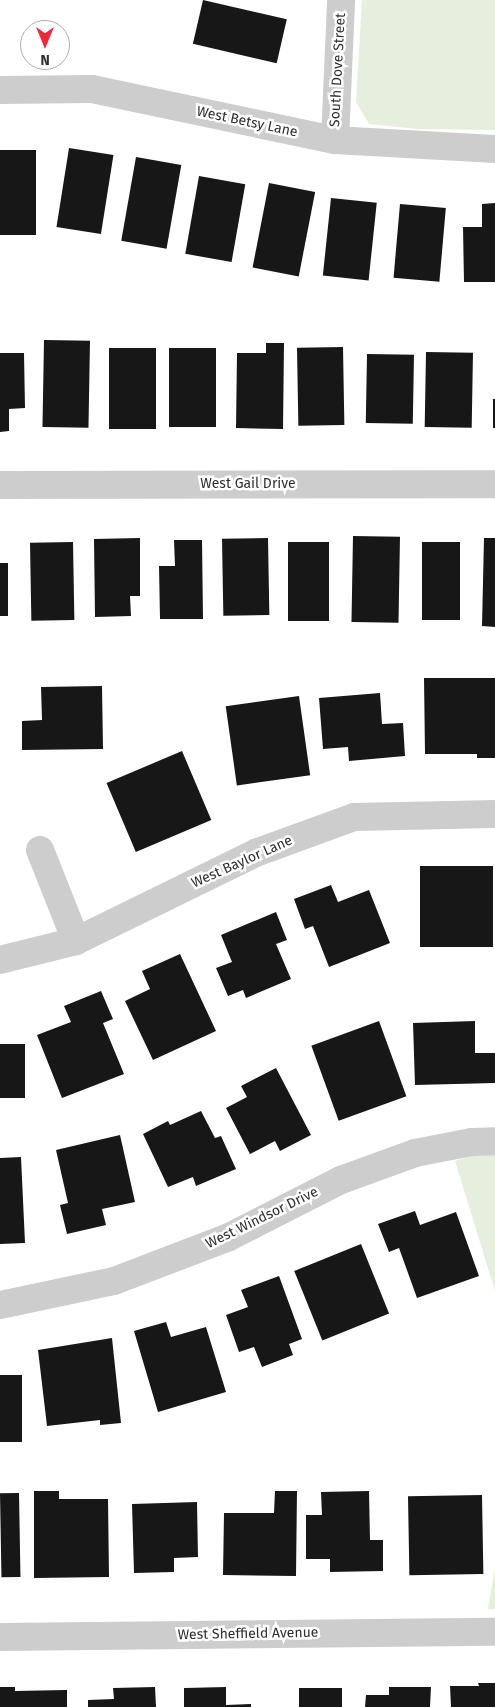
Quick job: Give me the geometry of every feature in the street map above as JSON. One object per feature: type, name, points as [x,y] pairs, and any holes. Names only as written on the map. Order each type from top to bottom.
[{"type":"street","name":"South Dove Street","points":[[335,140],[341,0]]},
{"type":"street","name":"West Betsy Lane","points":[[0,90],[92,89],[335,140],[495,149]]},
{"type":"street","name":"West Gail Drive","points":[[0,484],[495,484]]},
{"type":"street","name":"West Baylor Lane","points":[[0,960],[76,941],[258,852],[354,817],[495,814]]},
{"type":"street","points":[[40,850],[76,941]]},
{"type":"street","name":"West Windsor Drive","points":[[0,1306],[114,1281],[229,1237],[341,1180],[415,1153],[472,1142],[495,1142]]},
{"type":"street","name":"West Sheffield Avenue","points":[[0,1637],[495,1632]]},
{"type":"green space","points":[[362,0],[495,0],[495,130],[418,129],[369,124],[356,102]]},
{"type":"green space","points":[[481,1153],[495,1153],[495,1291],[455,1161]]},
{"type":"green space","points":[[495,1568],[495,1609],[488,1609]]},
{"type":"building","points":[[203,0],[287,19],[277,63],[193,44]]},
{"type":"building","points":[[69,148],[113,155],[101,234],[56,227]]},
{"type":"building","points":[[0,150],[36,150],[36,235],[0,235]]},
{"type":"building","points":[[136,157],[181,165],[167,249],[121,241]]},
{"type":"building","points":[[199,176],[245,184],[232,262],[185,254]]},
{"type":"building","points":[[269,183],[315,192],[299,276],[253,267]]},
{"type":"building","points":[[331,198],[377,203],[369,280],[323,276]]},
{"type":"building","points":[[495,203],[495,282],[464,282],[463,227],[482,227],[482,204]]},
{"type":"building","points":[[400,204],[446,208],[439,282],[394,278]]},
{"type":"building","points":[[44,340],[90,341],[88,428],[42,427]]},
{"type":"building","points":[[266,343],[284,343],[283,429],[236,428],[237,353],[266,353]]},
{"type":"building","points":[[343,347],[344,425],[298,426],[297,348]]},
{"type":"building","points":[[109,348],[156,348],[156,429],[109,429]]},
{"type":"building","points":[[169,348],[216,348],[216,427],[169,427]]},
{"type":"building","points":[[426,352],[473,353],[472,428],[425,427]]},
{"type":"building","points":[[0,353],[24,353],[25,408],[9,409],[9,431],[0,432]]},
{"type":"building","points":[[367,354],[414,355],[413,424],[366,423]]},
{"type":"building","points":[[493,399],[495,399],[495,428],[493,428]]},
{"type":"building","points":[[353,536],[400,537],[398,623],[351,622]]},
{"type":"building","points":[[140,538],[140,596],[130,596],[131,616],[95,617],[94,539]]},
{"type":"building","points":[[268,538],[269,615],[223,616],[222,539]]},
{"type":"building","points":[[484,538],[495,538],[495,627],[482,626]]},
{"type":"building","points":[[174,540],[202,540],[203,619],[160,619],[159,566],[175,566]]},
{"type":"building","points":[[73,542],[74,620],[31,621],[30,543]]},
{"type":"building","points":[[288,542],[329,542],[329,621],[288,621]]},
{"type":"building","points":[[422,542],[460,542],[460,620],[422,620]]},
{"type":"building","points":[[0,563],[8,563],[8,616],[0,616]]},
{"type":"building","points":[[424,678],[495,678],[495,758],[477,758],[477,754],[425,754]]},
{"type":"building","points":[[102,686],[103,749],[22,750],[22,721],[42,720],[41,687]]},
{"type":"building","points":[[380,693],[382,724],[403,723],[405,756],[349,761],[348,747],[323,749],[319,698]]},
{"type":"building","points":[[299,696],[310,775],[237,786],[226,706]]},
{"type":"building","points":[[182,751],[211,820],[136,852],[107,783]]},
{"type":"building","points":[[420,866],[493,866],[493,947],[420,947]]},
{"type":"building","points":[[331,885],[338,902],[369,890],[390,943],[329,967],[313,926],[305,929],[294,899]]},
{"type":"building","points":[[276,912],[287,940],[276,944],[291,979],[246,998],[243,990],[228,996],[216,968],[232,962],[221,935]]},
{"type":"building","points":[[180,954],[216,1031],[153,1060],[125,1001],[150,989],[142,971]]},
{"type":"building","points":[[101,991],[113,1019],[103,1023],[124,1074],[62,1098],[37,1035],[71,1022],[64,1006]]},
{"type":"building","points":[[379,1021],[406,1096],[339,1121],[311,1046]]},
{"type":"building","points":[[475,1021],[475,1053],[495,1053],[495,1083],[415,1085],[413,1023]]},
{"type":"building","points":[[0,1044],[25,1044],[25,1098],[0,1098]]},
{"type":"building","points":[[276,1068],[311,1135],[280,1151],[275,1141],[250,1154],[226,1108],[247,1097],[241,1086]]},
{"type":"building","points":[[201,1111],[215,1138],[221,1136],[236,1169],[196,1186],[193,1177],[168,1187],[143,1134],[168,1121],[170,1125]]},
{"type":"building","points":[[120,1135],[135,1202],[102,1209],[106,1225],[67,1234],[60,1205],[68,1203],[56,1150]]},
{"type":"building","points":[[21,1157],[25,1243],[0,1244],[0,1158]]},
{"type":"building","points":[[415,1211],[420,1225],[456,1212],[479,1276],[417,1298],[399,1248],[389,1252],[378,1224]]},
{"type":"building","points":[[361,1244],[389,1314],[322,1341],[294,1271]]},
{"type":"building","points":[[279,1276],[302,1339],[289,1344],[293,1355],[262,1367],[254,1347],[239,1352],[226,1315],[248,1307],[241,1290]]},
{"type":"building","points":[[166,1322],[171,1337],[206,1327],[226,1392],[158,1412],[134,1331]]},
{"type":"building","points":[[112,1338],[121,1423],[100,1425],[100,1420],[47,1426],[38,1350]]},
{"type":"building","points":[[0,1375],[22,1375],[22,1442],[0,1442]]},
{"type":"building","points":[[34,1491],[59,1491],[59,1499],[108,1499],[109,1577],[34,1578]]},
{"type":"building","points":[[275,1491],[297,1491],[296,1576],[223,1575],[224,1513],[274,1513]]},
{"type":"building","points":[[369,1491],[370,1540],[383,1540],[383,1571],[330,1572],[330,1559],[306,1559],[306,1515],[322,1515],[321,1492]]},
{"type":"building","points":[[0,1493],[19,1493],[20,1577],[1,1577]]},
{"type":"building","points":[[482,1495],[483,1574],[409,1575],[408,1496]]},
{"type":"building","points":[[197,1502],[198,1557],[174,1558],[174,1572],[134,1573],[132,1504]]},
{"type":"building","points":[[478,1683],[495,1683],[495,1707],[451,1707],[450,1686],[479,1686]]},
{"type":"building","points":[[0,1687],[15,1687],[15,1691],[67,1690],[67,1707],[0,1707]]},
{"type":"building","points":[[155,1687],[156,1707],[88,1707],[88,1700],[114,1699],[113,1688]]},
{"type":"building","points":[[226,1687],[226,1705],[251,1704],[251,1707],[184,1707],[184,1688]]},
{"type":"building","points":[[389,1687],[431,1687],[430,1707],[365,1707],[366,1695],[389,1695]]},
{"type":"building","points":[[299,1688],[342,1688],[342,1707],[299,1707]]}]
